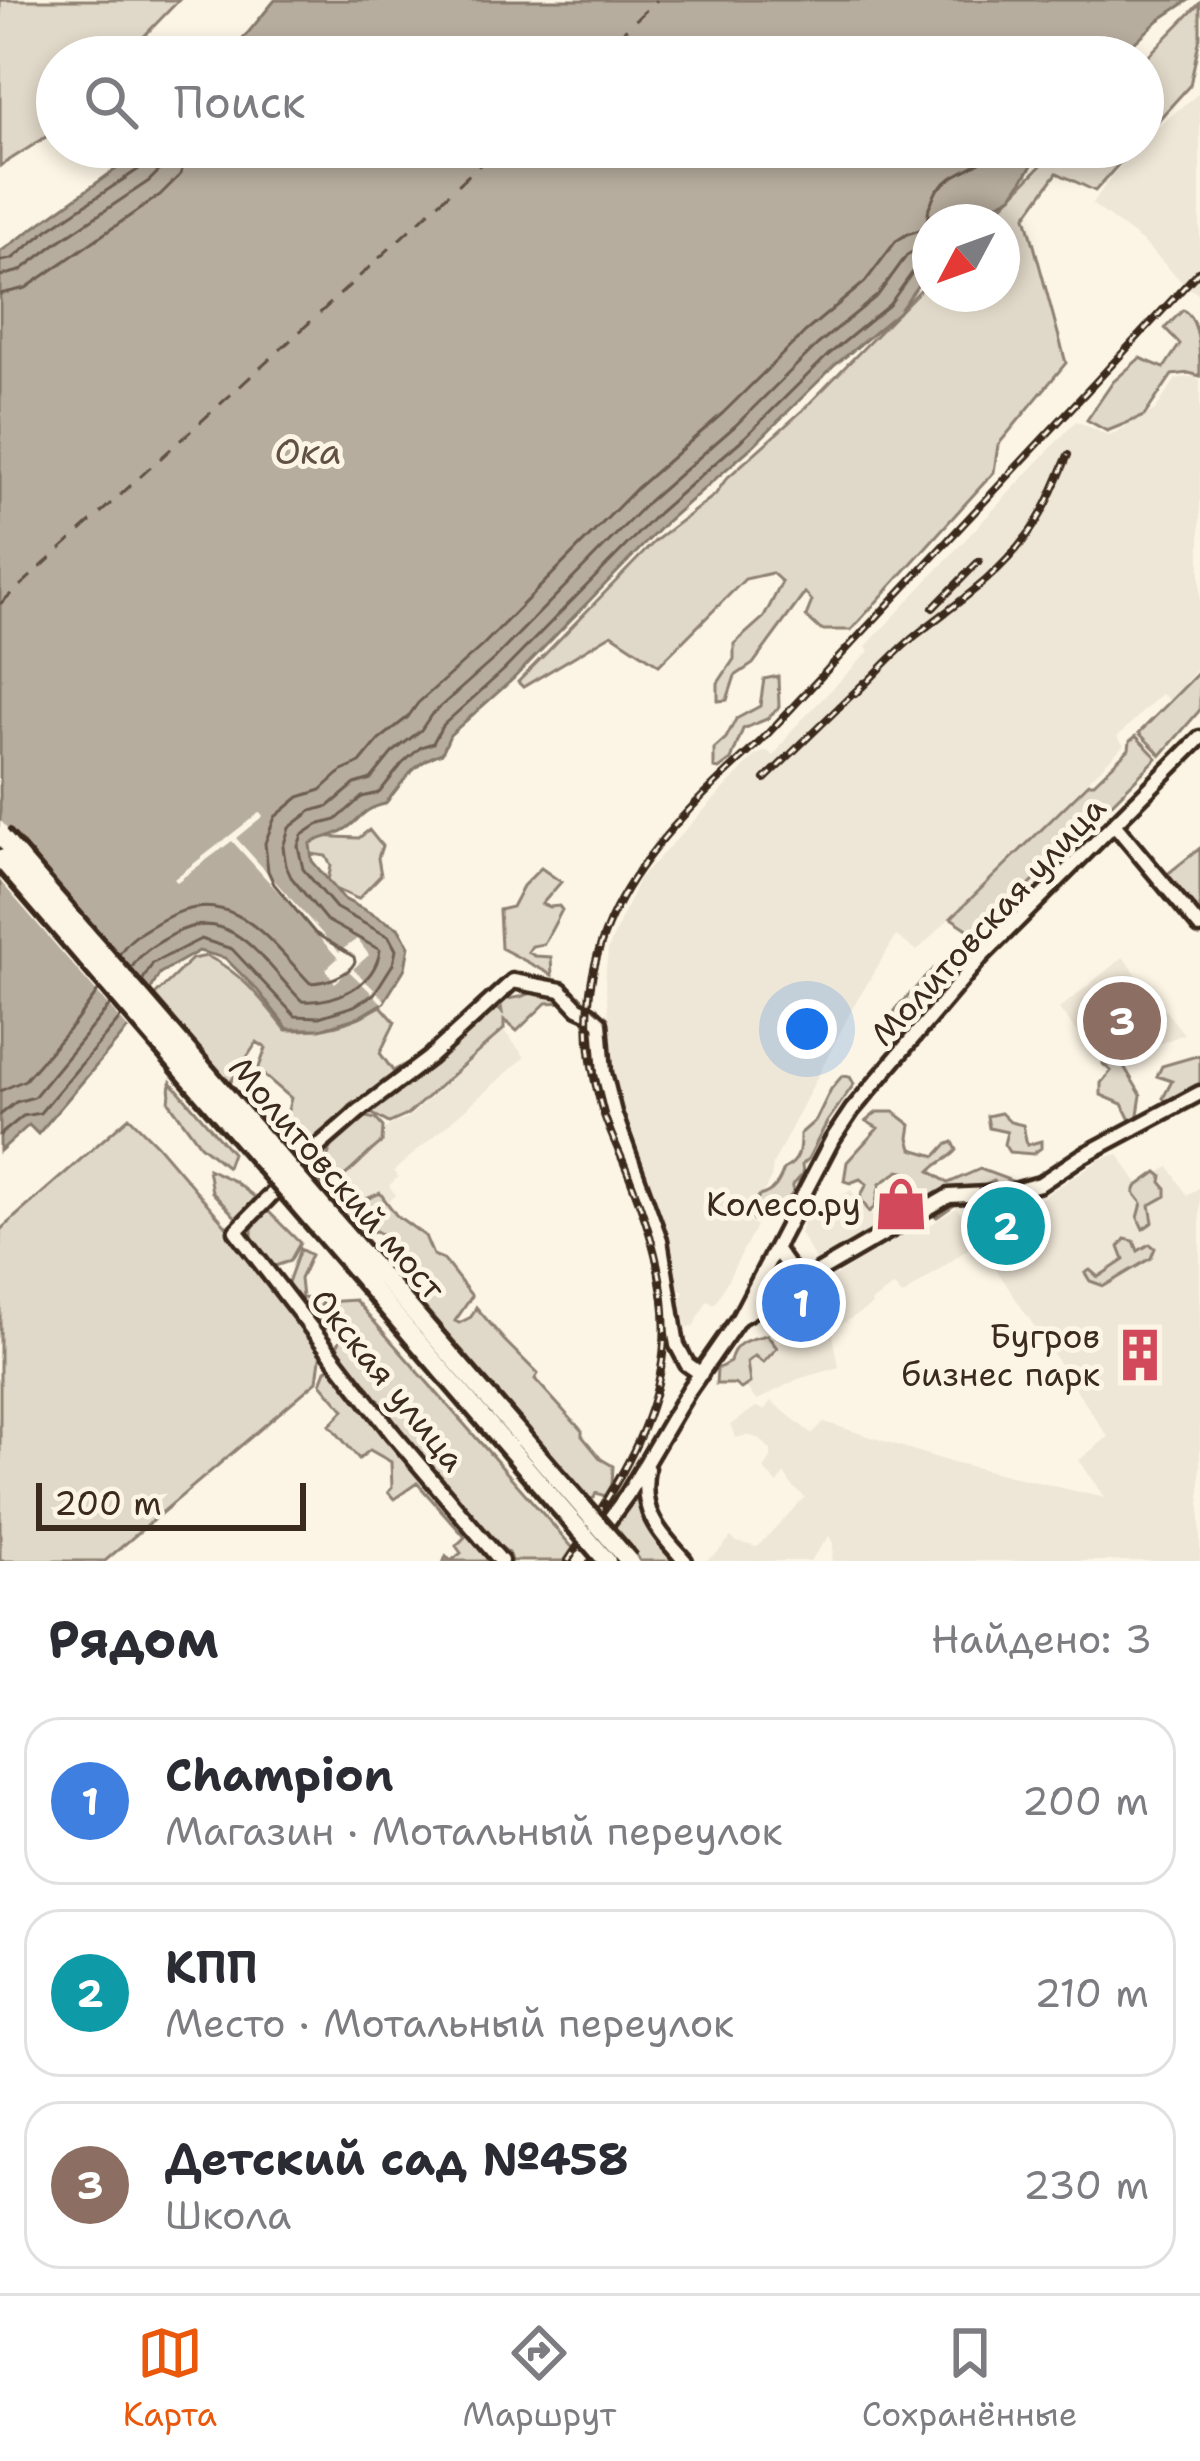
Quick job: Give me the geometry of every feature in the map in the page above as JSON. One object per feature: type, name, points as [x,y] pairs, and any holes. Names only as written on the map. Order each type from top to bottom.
[{"type":"main road","name":"Молитовский мост","points":[[0,835],[629,1561]]},
{"type":"main road","name":"Молитовский мост","points":[[0,858],[607,1561]]},
{"type":"street","name":"Молитовская улица","points":[[580,1561],[739,1318],[852,1110],[963,976],[1200,738]]},
{"type":"street","points":[[1114,824],[1200,927]]},
{"type":"street","name":"Окская улица","points":[[501,1561],[393,1434],[236,1231],[321,1144],[513,981],[561,990],[600,1024],[604,1073],[614,1113],[660,1240],[677,1345],[687,1364],[700,1374]]},
{"type":"street","points":[[739,1318],[949,1196],[1006,1193],[1040,1184],[1082,1156],[1200,1094]]},
{"type":"street","points":[[776,1250],[800,1283]]},
{"type":"street","points":[[648,1462],[644,1497],[651,1518],[685,1561]]},
{"type":"street","points":[[627,1495],[644,1497]]},
{"type":"shaded area","points":[[0,0],[179,0],[144,36],[36,36],[36,143],[0,166]]},
{"type":"shaded area","points":[[1200,3],[1200,37],[1190,85],[1164,114],[1164,40]]},
{"type":"shaded area","points":[[1200,92],[1200,295],[1144,243],[1092,204],[1119,168],[1164,168],[1164,122]]},
{"type":"shaded area","points":[[1039,168],[1115,168],[1095,191],[1057,173],[1026,216],[1066,363],[998,445],[994,472],[851,630],[821,630],[806,616],[812,601],[805,593],[753,664],[735,676],[727,700],[718,701],[718,683],[734,659],[734,644],[764,617],[782,582],[772,573],[745,579],[659,665],[612,634],[523,687],[518,682],[655,541],[715,495],[726,479],[804,409],[912,298],[912,312],[1020,312],[1020,204],[1004,204]]},
{"type":"shaded area","points":[[1183,310],[1196,329],[1200,376],[1172,375],[1144,416],[1107,431],[1087,420],[1113,382],[1140,358],[1164,368],[1180,344],[1165,328]]},
{"type":"shaded area","points":[[1194,376],[1200,380],[1200,666],[1170,700],[1161,694],[1117,737],[1124,745],[917,951],[896,936],[852,1009],[773,1164],[771,1178],[748,1221],[756,1226],[715,1304],[707,1301],[694,1326],[687,1328],[679,1302],[684,1292],[677,1288],[661,1224],[626,1136],[618,1102],[605,979],[608,949],[639,879],[756,755],[767,751],[774,756],[793,729],[869,651],[866,646],[1076,421],[1109,436],[1155,410],[1176,379]]},
{"type":"shaded area","points":[[1200,671],[1200,710],[1161,755],[1139,733]]},
{"type":"shaded area","points":[[778,676],[779,707],[767,719],[743,729],[731,760],[714,768],[714,749],[736,719],[760,706],[764,679]]},
{"type":"shaded area","points":[[1136,736],[1157,758],[1076,832],[1075,839],[984,932],[975,934],[951,918],[1129,749]]},
{"type":"shaded area","points":[[369,830],[382,846],[381,875],[358,899],[327,885],[331,866],[326,856],[305,853],[311,836],[359,838]]},
{"type":"shaded area","points":[[1200,848],[1200,920],[1165,876]]},
{"type":"shaded area","points":[[541,868],[561,882],[542,904],[562,910],[544,944],[528,952],[551,957],[552,975],[501,948],[499,910],[512,907],[523,886]]},
{"type":"shaded area","points":[[207,956],[241,979],[286,1030],[335,1026],[381,1006],[395,1022],[380,1053],[393,1071],[420,1056],[409,1072],[357,1109],[353,1102],[344,1120],[295,1161],[283,1149],[282,1134],[291,1098],[258,1070],[266,1048],[257,1042],[228,1086],[152,998],[192,959]]},
{"type":"shaded area","points":[[1123,957],[1184,1034],[1109,1072],[1059,1009]]},
{"type":"shaded area","points":[[933,969],[942,969],[944,974],[901,1030],[894,1031],[896,1009]]},
{"type":"shaded area","points":[[540,990],[567,1002],[546,1003],[517,1031],[504,1020],[504,1029],[407,1115],[389,1123],[369,1112],[443,1057],[494,1005],[502,1012],[500,1000]]},
{"type":"shaded area","points":[[504,1031],[525,1057],[394,1171],[398,1177],[389,1186],[396,1195],[389,1201],[379,1191],[344,1218],[318,1187],[389,1126],[408,1118]]},
{"type":"shaded area","points":[[1105,1052],[1119,1058],[1141,1095],[1137,1121],[1131,1122],[1122,1104],[1101,1095],[1101,1083],[1111,1071],[1103,1064]]},
{"type":"shaded area","points":[[1200,1055],[1200,1085],[1169,1105],[1163,1098],[1172,1081],[1157,1076],[1162,1066]]},
{"type":"shaded area","points":[[842,1076],[850,1077],[854,1084],[802,1165],[803,1174],[793,1185],[793,1193],[771,1216],[753,1220],[751,1210],[759,1196],[778,1183],[796,1159],[800,1134],[816,1120]]},
{"type":"shaded area","points":[[171,1082],[232,1153],[227,1167],[200,1145],[169,1102]]},
{"type":"shaded area","points":[[877,1112],[894,1112],[911,1125],[912,1149],[936,1156],[953,1142],[957,1150],[930,1171],[948,1183],[980,1169],[1020,1184],[1001,1189],[994,1181],[974,1190],[963,1188],[957,1203],[937,1217],[911,1208],[908,1201],[918,1188],[910,1173],[899,1171],[880,1184],[875,1207],[869,1212],[860,1197],[867,1184],[860,1179],[844,1181],[847,1162],[878,1128],[866,1121]]},
{"type":"shaded area","points":[[1001,1113],[1023,1125],[1027,1145],[1041,1141],[1041,1148],[1033,1154],[1009,1152],[1004,1144],[1007,1132],[989,1128],[987,1116]]},
{"type":"shaded area","points":[[129,1117],[234,1235],[255,1271],[321,1352],[317,1381],[105,1561],[0,1561],[0,1230]]},
{"type":"shaded area","points":[[366,1117],[383,1127],[382,1142],[334,1182],[326,1186],[314,1181],[316,1161]]},
{"type":"shaded area","points":[[1118,1154],[1139,1185],[1169,1167],[1187,1195],[1200,1187],[1200,1561],[832,1561],[829,1536],[810,1561],[705,1561],[731,1537],[757,1547],[805,1497],[784,1473],[778,1484],[766,1472],[771,1450],[760,1439],[736,1438],[730,1425],[756,1407],[764,1410],[771,1401],[812,1434],[824,1422],[944,1460],[1105,1498],[1079,1460],[1108,1437],[978,1242],[902,1296],[894,1286],[839,1326],[833,1335],[839,1367],[798,1379],[756,1401],[735,1370],[766,1331],[778,1344],[790,1337],[779,1317],[794,1303],[917,1223],[922,1230],[957,1208],[976,1236],[1101,1159]]},
{"type":"shaded area","points":[[208,1169],[260,1201],[241,1223],[212,1192]]},
{"type":"shaded area","points":[[1157,1172],[1166,1196],[1150,1205],[1153,1222],[1143,1229],[1138,1218],[1142,1203],[1134,1193]]},
{"type":"shaded area","points":[[851,1190],[883,1229],[819,1266],[800,1233],[805,1218]]},
{"type":"shaded area","points":[[380,1193],[396,1215],[425,1236],[433,1255],[443,1259],[472,1296],[455,1321],[471,1317],[476,1307],[538,1374],[535,1379],[601,1459],[613,1466],[612,1485],[605,1496],[596,1493],[583,1501],[373,1261],[391,1246],[389,1239],[376,1231],[362,1233],[352,1221],[344,1225],[334,1213]]},
{"type":"shaded area","points":[[265,1208],[300,1243],[290,1261],[272,1267],[252,1244],[252,1229]]},
{"type":"shaded area","points":[[1125,1239],[1134,1241],[1138,1251],[1150,1244],[1155,1248],[1151,1258],[1104,1286],[1090,1281],[1085,1273],[1090,1270],[1098,1277],[1124,1260],[1119,1247]]},
{"type":"shaded area","points":[[300,1249],[311,1255],[300,1279],[302,1298],[322,1300],[318,1329],[286,1288]]},
{"type":"shaded area","points":[[355,1300],[573,1548],[564,1561],[511,1561],[335,1349],[344,1334],[322,1326],[324,1302]]},
{"type":"shaded area","points":[[767,1335],[777,1348],[763,1363],[755,1356],[747,1362],[750,1383],[741,1389],[716,1384],[717,1369],[730,1362],[738,1346]]},
{"type":"shaded area","points":[[331,1367],[498,1561],[451,1561],[461,1553],[456,1546],[465,1537],[417,1483],[394,1499],[388,1492],[391,1462],[370,1450],[359,1459],[330,1425],[344,1410],[321,1383]]},
{"type":"shaded area","points":[[637,1498],[678,1561],[640,1561],[612,1526]]},
{"type":"water","points":[[275,0],[1189,0],[1142,36],[245,36]]},
{"type":"water","name":"Ока","points":[[118,168],[1030,168],[1012,196],[997,204],[912,204],[912,293],[898,313],[666,522],[513,679],[450,735],[442,753],[417,767],[385,804],[310,844],[312,861],[344,899],[398,928],[409,946],[405,968],[384,1002],[359,1017],[320,1029],[288,1029],[225,958],[199,951],[160,973],[131,1025],[38,1134],[29,1125],[0,1151],[0,252]]},
{"type":"pier","points":[[260,812],[263,816],[236,838],[339,952],[357,939],[369,955],[353,969],[385,1000],[382,1003],[349,971],[335,983],[326,969],[338,958],[232,841],[177,882],[174,879]]},
{"type":"pier","points":[[0,820],[154,997],[132,1033],[0,881]]},
{"type":"ferry route","points":[[618,36],[657,0]]},
{"type":"ferry route","points":[[0,604],[476,168]]},
{"type":"tram line","points":[[0,843],[622,1561]]},
{"type":"railway","points":[[568,1561],[635,1448],[654,1400],[664,1346],[658,1265],[602,1109],[589,1044],[590,991],[601,943],[621,899],[648,857],[682,818],[760,742],[1200,270]]},
{"type":"railway","points":[[855,694],[1014,552],[1039,518],[1068,455]]},
{"type":"railway","points":[[933,608],[979,561]]},
{"type":"railway","points":[[765,779],[864,683]]},
{"type":"place","name":"Детский сад №458","points":[[1122,1021]]},
{"type":"place","name":"Колесо.ру","points":[[901,1204]]},
{"type":"place","name":"КПП","points":[[1006,1226]]},
{"type":"place","name":"Champion","points":[[801,1303]]},
{"type":"place","name":"Бугров бизнес парк","points":[[1140,1355]]}]
